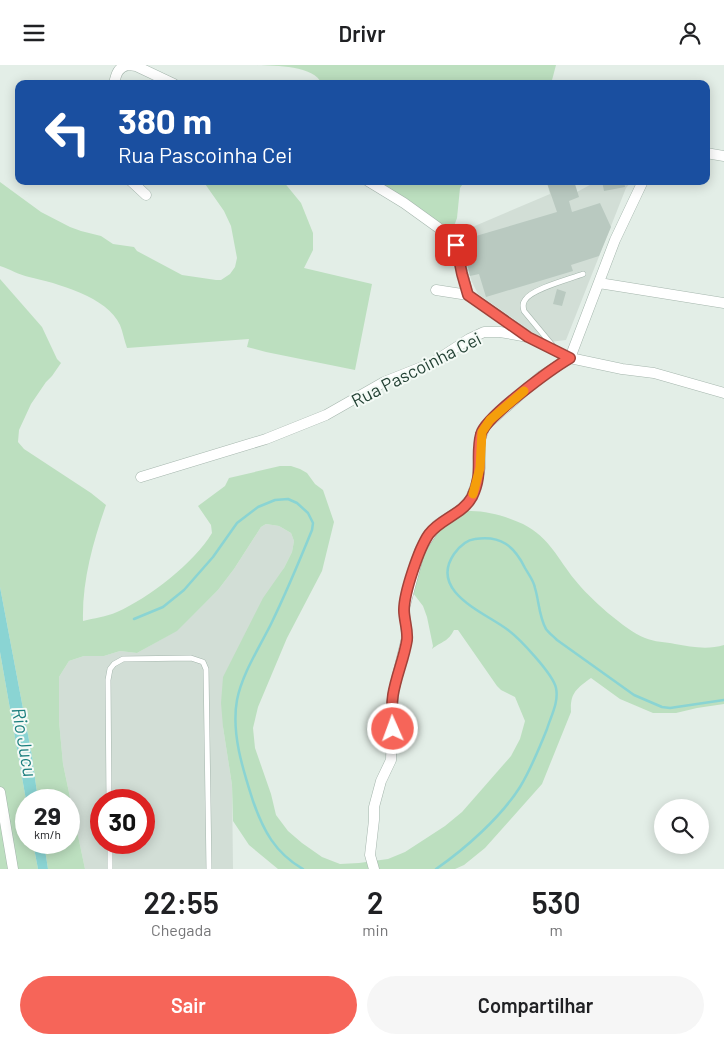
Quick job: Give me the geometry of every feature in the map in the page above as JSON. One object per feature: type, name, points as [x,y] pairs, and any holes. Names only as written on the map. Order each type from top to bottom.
[{"type":"street","points":[[115,80],[118,70],[129,65],[136,66],[166,80]]},
{"type":"street","points":[[710,153],[724,155]]},
{"type":"street","points":[[135,185],[146,195]]},
{"type":"street","points":[[375,185],[404,203],[454,239],[468,295]]},
{"type":"street","points":[[374,869],[370,855],[374,807],[381,781],[391,760],[393,695],[407,637],[404,609],[420,550],[437,525],[462,508],[471,498],[480,468],[480,440],[485,426],[540,377],[570,358],[615,240],[641,185]]},
{"type":"street","points":[[598,283],[724,303]]},
{"type":"street","points":[[436,290],[468,295],[528,337]]},
{"type":"street","name":"Rua Pascoinha Cei","points":[[141,477],[266,439],[326,415],[384,382],[432,363],[469,339],[484,332],[500,331],[528,337],[570,358],[622,369],[654,373],[724,393]]},
{"type":"street","points":[[0,792],[13,869]]},
{"type":"lane","points":[[556,350],[524,311],[525,299],[536,291],[583,275]]},
{"type":"lane","points":[[109,789],[108,681],[110,669],[117,661],[130,658],[191,657],[203,662],[206,669],[209,869]]},
{"type":"lane","points":[[110,854],[110,869]]},
{"type":"shaded area","points":[[548,185],[562,185],[577,192],[590,185],[629,185],[566,340],[549,342],[478,294],[472,282],[456,234],[550,194]]},
{"type":"shaded area","points":[[266,524],[279,526],[291,533],[294,541],[292,552],[284,568],[223,727],[232,785],[233,869],[85,869],[80,845],[80,789],[68,789],[63,764],[59,721],[59,677],[69,661],[84,656],[104,656],[120,651],[137,653],[176,631],[218,590],[261,527]]},
{"type":"green space","points":[[257,65],[556,65],[552,80],[319,80],[311,73],[284,66]]},
{"type":"green space","points":[[0,182],[41,212],[70,227],[101,236],[113,244],[134,247],[137,251],[182,275],[216,280],[221,280],[230,274],[235,267],[237,258],[231,226],[224,211],[206,185],[286,185],[301,203],[313,233],[313,250],[304,268],[372,284],[355,370],[247,347],[249,339],[127,348],[120,325],[114,315],[93,299],[66,287],[25,276],[0,266]]},
{"type":"green space","points":[[367,185],[462,185],[460,188],[457,218],[449,240],[401,203]]},
{"type":"green space","points":[[0,279],[42,327],[57,359],[61,363],[31,404],[19,430],[18,442],[24,449],[106,505],[86,576],[83,621],[109,615],[130,606],[170,579],[194,556],[212,533],[211,525],[198,506],[225,486],[229,478],[280,466],[291,466],[307,473],[315,484],[323,490],[334,522],[322,571],[287,638],[258,707],[253,728],[255,748],[271,794],[276,815],[288,831],[322,857],[340,864],[359,863],[388,859],[405,852],[445,826],[462,812],[511,756],[520,739],[525,721],[515,697],[497,686],[458,630],[454,630],[447,639],[432,649],[427,617],[423,606],[413,593],[416,568],[445,513],[478,511],[491,513],[523,524],[547,542],[575,580],[607,612],[627,628],[645,638],[693,647],[706,648],[724,645],[724,704],[676,713],[653,713],[620,699],[591,678],[573,696],[571,712],[542,784],[485,848],[464,865],[455,869],[278,869],[249,845],[233,821],[232,785],[221,703],[223,677],[263,598],[284,568],[292,552],[294,541],[291,533],[279,526],[266,524],[261,527],[218,590],[177,631],[137,653],[120,651],[104,656],[84,656],[69,661],[59,677],[59,721],[63,764],[68,789],[36,789],[0,587]]},
{"type":"green space","points":[[0,652],[24,789],[15,789],[15,854],[35,854],[38,869],[0,869]]},
{"type":"green space","points":[[80,845],[85,869],[48,869],[46,854],[80,854]]},
{"type":"water","name":"Rio Jucu","points":[[0,587],[36,789],[24,789],[0,652]]},
{"type":"water","points":[[35,854],[46,854],[48,869],[38,869]]},
{"type":"building","points":[[548,185],[575,185],[579,197],[569,201],[572,212],[600,203],[611,227],[599,256],[571,265],[573,271],[486,297],[479,274],[470,276],[463,245],[470,242],[469,238],[557,212]]},
{"type":"building","points":[[603,185],[625,185],[625,187],[604,191]]},
{"type":"building","points":[[557,289],[566,292],[562,306],[553,304]]},
{"type":"waterway","points":[[134,619],[163,607],[184,590],[213,557],[237,523],[258,507],[275,500],[288,499],[297,503],[308,513],[313,523],[312,530],[282,601],[251,661],[239,690],[236,713],[239,751],[261,822],[271,840],[285,856],[303,869]]},
{"type":"waterway","points":[[436,869],[482,832],[503,810],[520,787],[535,759],[547,729],[557,693],[554,682],[549,674],[528,649],[508,630],[474,609],[454,590],[448,580],[448,567],[454,554],[466,542],[475,539],[492,539],[511,548],[521,560],[534,583],[542,619],[547,630],[557,640],[634,695],[662,707],[670,708],[724,700]]},
{"type":"slow traffic","points":[[473,494],[480,468],[480,440],[482,432],[490,420],[524,391]]},
{"type":"route","points":[[393,729],[391,707],[407,637],[404,609],[420,550],[437,525],[462,508],[471,498],[475,490],[480,468],[480,440],[485,426],[540,377],[570,358],[544,343],[528,337],[468,295],[456,245]]}]
